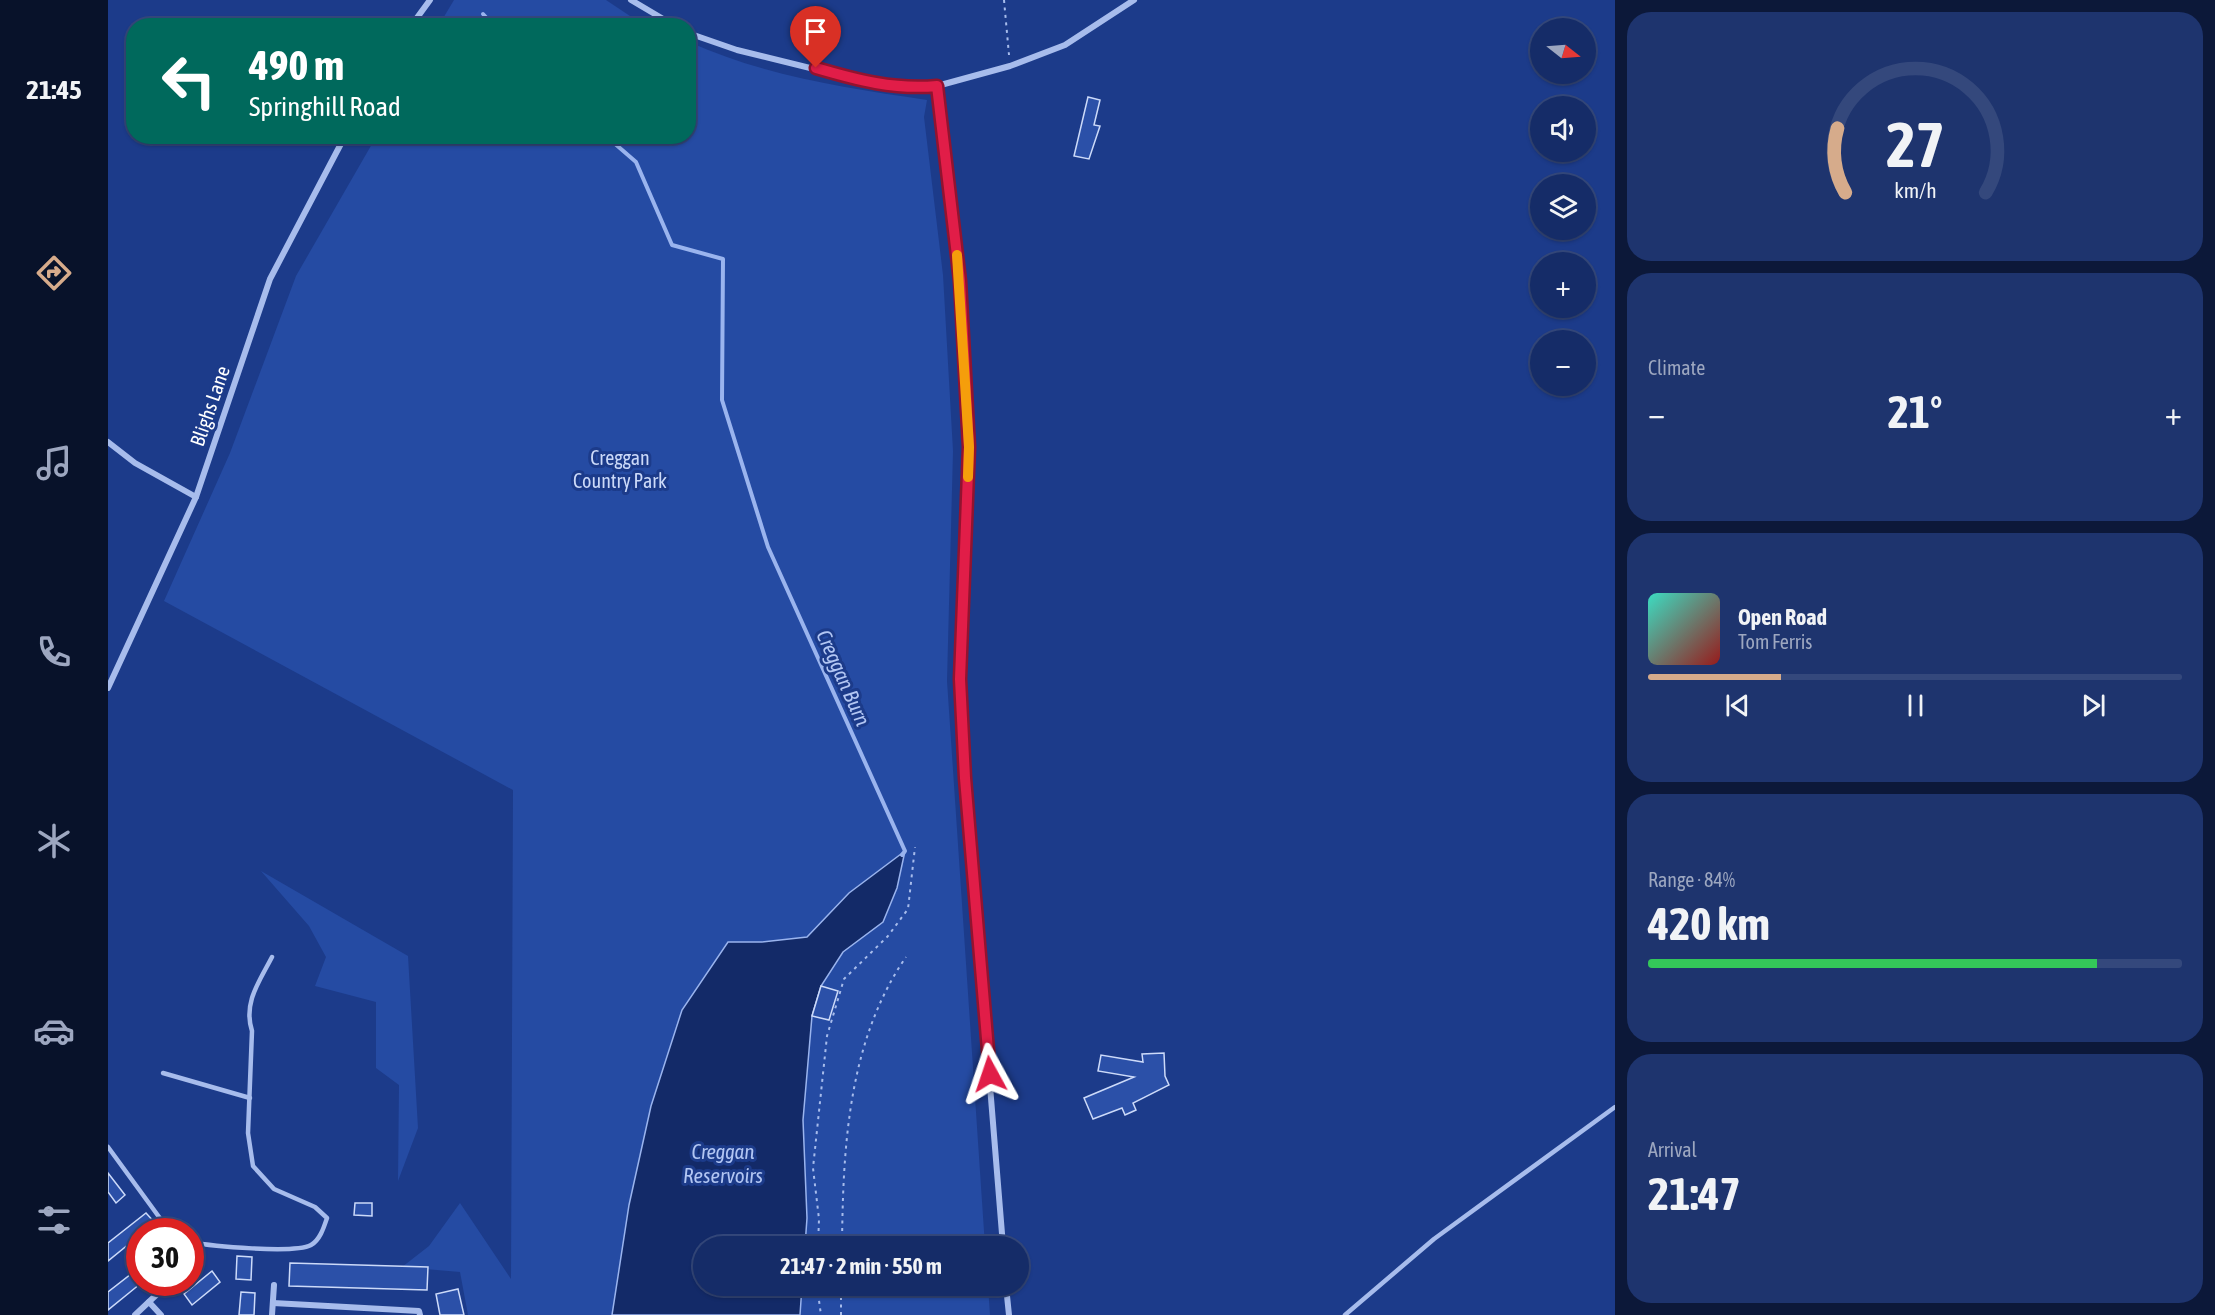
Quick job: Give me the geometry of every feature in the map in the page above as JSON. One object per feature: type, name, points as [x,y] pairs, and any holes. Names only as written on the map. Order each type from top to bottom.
[{"type":"street","points":[[417,18],[429,0]]},
{"type":"street","points":[[631,0],[661,18]]},
{"type":"street","points":[[696,36],[737,50],[879,85],[911,88],[937,86],[1010,66],[1065,45],[1134,0]]},
{"type":"street","points":[[937,86],[960,281],[969,447],[960,679],[965,778],[1002,1236]]},
{"type":"street","name":"Blighs Lane","points":[[108,688],[196,497],[270,279],[341,144]]},
{"type":"street","points":[[108,442],[135,463],[196,497]]},
{"type":"street","points":[[272,1315],[274,1284]]},
{"type":"street","points":[[135,1315],[155,1296]]},
{"type":"street","points":[[1007,1296],[1009,1315]]},
{"type":"street","points":[[149,1302],[161,1315]]},
{"type":"street","points":[[273,1303],[419,1311],[420,1315]]},
{"type":"street","points":[[337,1315],[338,1307]]},
{"type":"lane","points":[[204,1245],[297,1249],[312,1245],[323,1231],[327,1218],[315,1207],[274,1189],[253,1166],[248,1133],[252,1032],[248,1017],[251,998],[272,957]]},
{"type":"lane","points":[[163,1073],[250,1098]]},
{"type":"lane","points":[[1345,1315],[1434,1239],[1615,1107]]},
{"type":"lane","points":[[108,1147],[160,1218]]},
{"type":"path","points":[[1004,0],[1010,66]]},
{"type":"path","points":[[818,1236],[819,1219],[813,1168],[827,1036],[844,979],[888,936],[908,909],[915,848]]},
{"type":"path","points":[[842,1236],[842,1208],[855,1073],[879,1003],[906,957]]},
{"type":"path","points":[[818,1296],[821,1315]]},
{"type":"path","points":[[841,1296],[841,1315]]},
{"type":"green space","points":[[454,0],[606,0],[634,18],[443,18]]},
{"type":"green space","name":"Creggan Country Park","points":[[696,45],[776,72],[866,91],[927,100],[924,117],[943,275],[953,451],[947,681],[984,1236],[693,1236],[693,1296],[989,1296],[990,1315],[468,1315],[460,1272],[402,1267],[429,1246],[460,1203],[511,1279],[513,790],[164,601],[230,453],[296,276],[372,144],[696,144]]},
{"type":"green space","points":[[261,871],[408,956],[418,1128],[398,1181],[399,1085],[376,1068],[376,1002],[315,986],[326,957],[309,926]]},
{"type":"water","name":"Creggan Reservoirs","points":[[905,851],[897,888],[883,922],[843,952],[821,986],[812,1016],[803,1120],[806,1236],[693,1236],[693,1296],[801,1296],[800,1315],[612,1315],[629,1205],[651,1106],[682,1010],[728,942],[762,942],[807,937],[849,893]]},
{"type":"building","points":[[1088,97],[1100,100],[1094,125],[1100,126],[1089,159],[1074,156]]},
{"type":"building","points":[[821,986],[838,991],[829,1020],[812,1016]]},
{"type":"building","points":[[1164,1053],[1165,1076],[1169,1085],[1133,1103],[1136,1110],[1125,1115],[1122,1108],[1093,1119],[1084,1098],[1134,1077],[1098,1071],[1101,1055],[1143,1062],[1142,1054]]},
{"type":"building","points":[[108,1173],[125,1195],[116,1203],[108,1192]]},
{"type":"building","points":[[355,1203],[372,1203],[372,1216],[354,1215]]},
{"type":"building","points":[[146,1213],[150,1218],[140,1218]]},
{"type":"building","points":[[126,1229],[126,1246],[108,1261],[108,1243]]},
{"type":"building","points":[[237,1256],[252,1257],[251,1280],[236,1279]]},
{"type":"building","points":[[290,1263],[428,1267],[427,1290],[289,1286]]},
{"type":"building","points":[[212,1271],[220,1282],[204,1295],[204,1278]]},
{"type":"building","points":[[126,1278],[126,1295],[108,1310],[108,1292]]},
{"type":"building","points":[[458,1289],[464,1315],[440,1315],[436,1294]]},
{"type":"building","points":[[241,1292],[255,1293],[254,1315],[239,1315]]},
{"type":"building","points":[[185,1296],[203,1296],[192,1305]]},
{"type":"waterway","name":"Creggan Burn","points":[[483,14],[487,18]]},
{"type":"waterway","name":"Creggan Burn","points":[[615,144],[636,162],[672,245],[723,259],[722,400],[768,547],[905,851],[902,855]]},
{"type":"slow traffic","points":[[957,255],[969,447],[968,477]]},
{"type":"route","points":[[816,68],[879,85],[911,88],[937,86],[950,177],[960,281],[969,447],[960,679],[965,778],[990,1074]]}]
